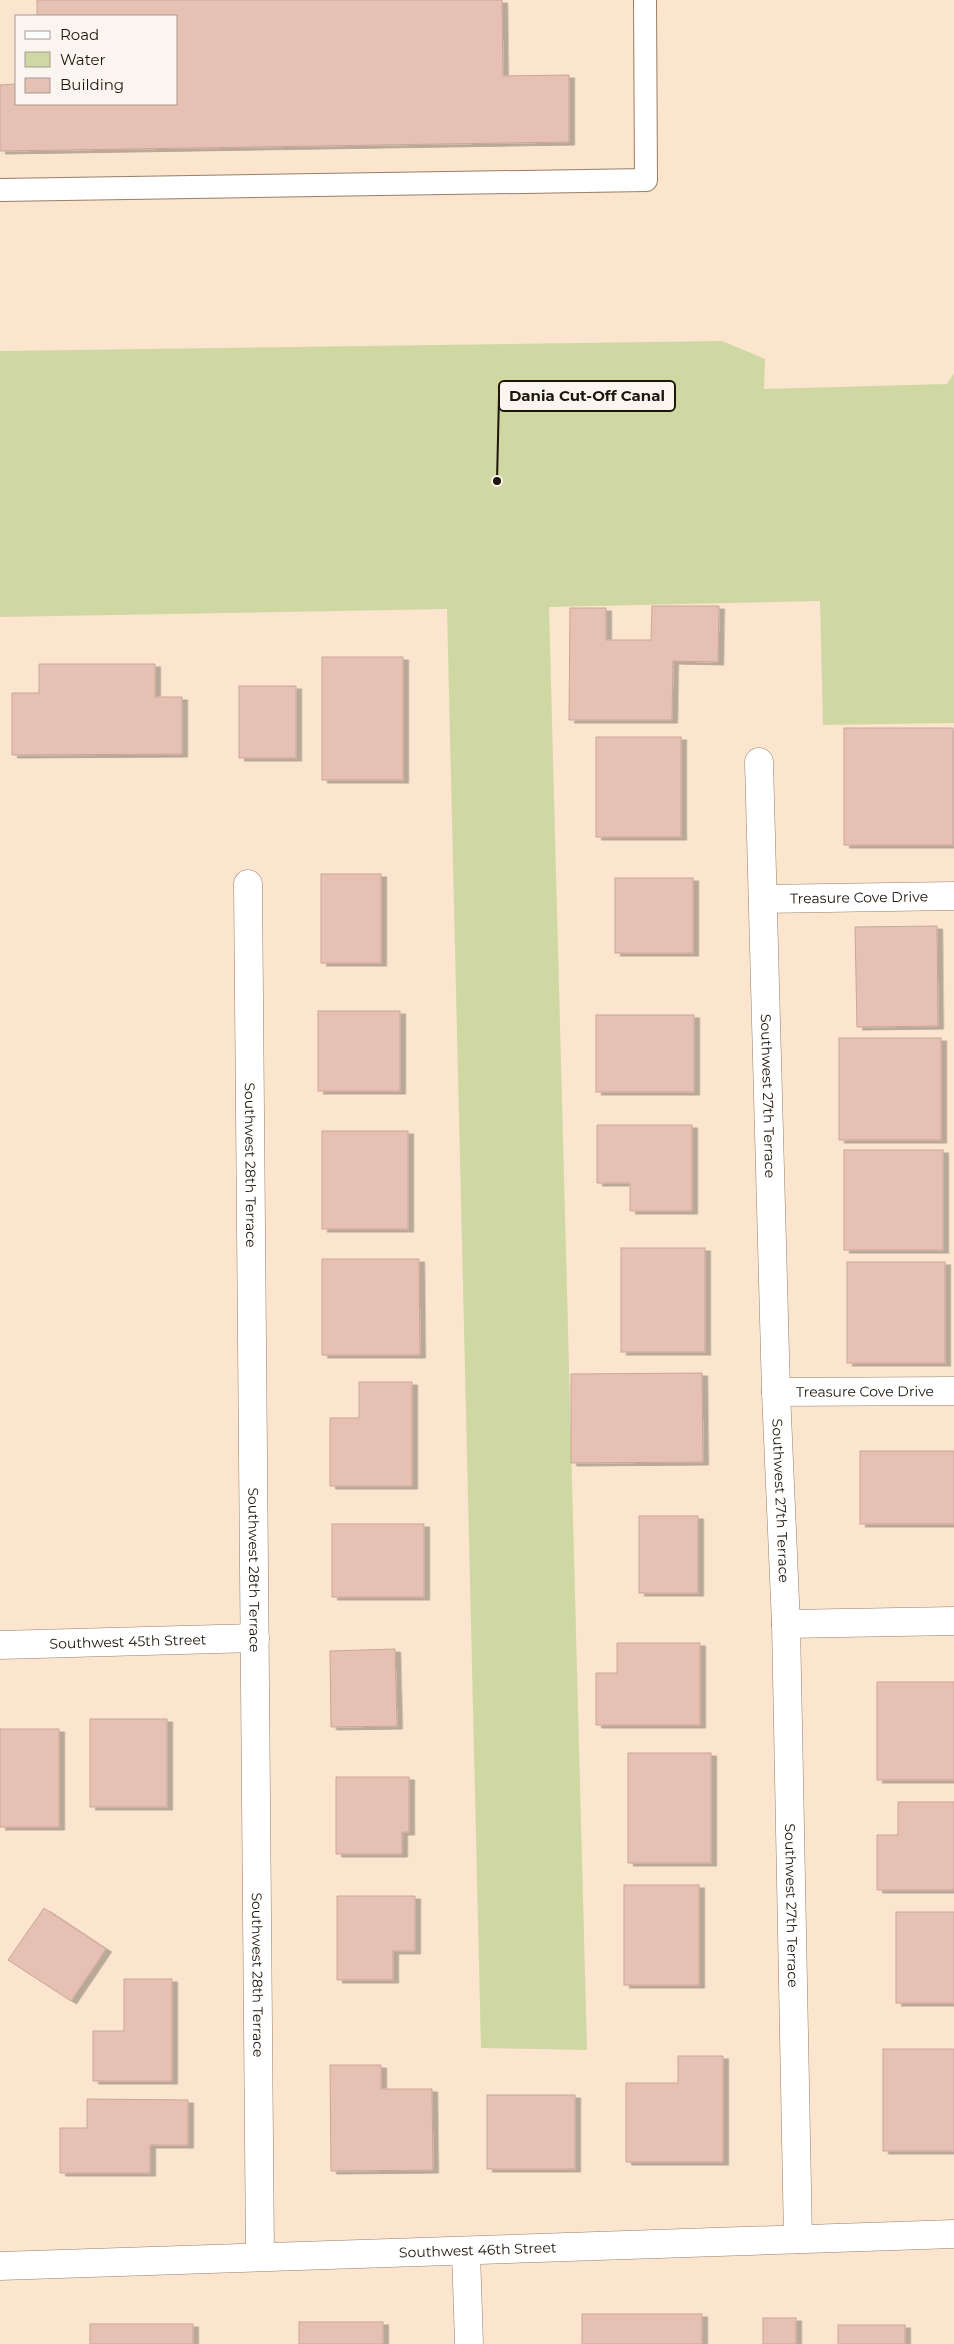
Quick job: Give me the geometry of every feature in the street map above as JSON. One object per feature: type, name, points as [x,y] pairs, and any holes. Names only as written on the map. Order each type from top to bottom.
[{"type":"street","name":"Southwest 27th Terrace","points":[[760,762],[776,1392],[786,1624],[798,2239]]},
{"type":"street","name":"Southwest 28th Terrace","points":[[248,884],[260,2256]]},
{"type":"street","name":"Treasure Cove Drive","points":[[763,898],[954,896]]},
{"type":"street","name":"Treasure Cove Drive","points":[[776,1392],[954,1391]]},
{"type":"street","points":[[786,1624],[954,1621]]},
{"type":"street","name":"Southwest 45th Street","points":[[0,1645],[254,1638]]},
{"type":"street","name":"Southwest 46th Street","points":[[0,2266],[260,2256],[466,2252],[954,2234]]},
{"type":"street","points":[[466,2252],[469,2344]]},
{"type":"lane","points":[[0,190],[646,180],[645,0]]},
{"type":"water","points":[[722,341],[765,359],[764,389],[947,384],[954,373],[954,723],[823,725],[820,601],[549,607],[587,2050],[481,2048],[447,609],[0,617],[0,351]]},
{"type":"building","points":[[37,0],[502,0],[503,76],[569,75],[569,142],[0,151],[0,85],[15,84],[15,105],[178,105],[178,15],[37,15]]},
{"type":"building","points":[[652,606],[719,606],[718,662],[673,661],[672,720],[569,720],[570,608],[606,608],[606,640],[651,640]]},
{"type":"building","points":[[322,657],[403,657],[403,780],[322,780]]},
{"type":"building","points":[[39,664],[155,664],[155,697],[182,697],[182,754],[12,755],[12,693],[39,693]]},
{"type":"building","points":[[239,686],[296,686],[296,758],[239,758]]},
{"type":"building","points":[[844,728],[953,728],[953,845],[844,845]]},
{"type":"building","points":[[596,737],[681,737],[681,837],[596,837]]},
{"type":"building","points":[[321,874],[381,874],[381,963],[321,963]]},
{"type":"building","points":[[615,878],[693,878],[693,953],[615,953]]},
{"type":"building","points":[[937,926],[938,1026],[857,1027],[855,927]]},
{"type":"building","points":[[318,1011],[400,1011],[400,1091],[318,1091]]},
{"type":"building","points":[[596,1015],[694,1015],[694,1092],[596,1092]]},
{"type":"building","points":[[839,1038],[941,1038],[941,1140],[839,1140]]},
{"type":"building","points":[[597,1125],[692,1125],[692,1211],[630,1211],[630,1183],[597,1183]]},
{"type":"building","points":[[322,1131],[408,1131],[408,1229],[322,1229]]},
{"type":"building","points":[[844,1150],[943,1150],[943,1250],[844,1250]]},
{"type":"building","points":[[621,1248],[705,1248],[705,1352],[621,1352]]},
{"type":"building","points":[[322,1259],[419,1259],[420,1355],[322,1355]]},
{"type":"building","points":[[847,1262],[945,1262],[945,1363],[847,1363]]},
{"type":"building","points":[[702,1373],[703,1462],[571,1463],[571,1374]]},
{"type":"building","points":[[359,1382],[412,1382],[412,1486],[330,1486],[330,1418],[359,1418]]},
{"type":"building","points":[[860,1451],[954,1451],[954,1524],[860,1524]]},
{"type":"building","points":[[639,1516],[698,1516],[698,1593],[639,1593]]},
{"type":"building","points":[[332,1524],[424,1524],[424,1597],[332,1597]]},
{"type":"building","points":[[617,1643],[700,1643],[700,1725],[596,1725],[596,1673],[617,1673]]},
{"type":"building","points":[[395,1649],[397,1726],[331,1727],[330,1651]]},
{"type":"building","points":[[877,1682],[954,1682],[954,1780],[877,1780]]},
{"type":"building","points":[[90,1719],[167,1719],[167,1807],[90,1807]]},
{"type":"building","points":[[0,1729],[59,1729],[59,1827],[0,1827]]},
{"type":"building","points":[[628,1753],[711,1753],[711,1863],[628,1863]]},
{"type":"building","points":[[336,1777],[409,1777],[409,1832],[402,1832],[402,1854],[336,1854]]},
{"type":"building","points":[[898,1802],[954,1802],[954,1890],[877,1890],[877,1835],[898,1835]]},
{"type":"building","points":[[624,1885],[699,1885],[699,1985],[624,1985]]},
{"type":"building","points":[[337,1896],[415,1896],[415,1951],[393,1951],[393,1980],[337,1980]]},
{"type":"building","points":[[44,1908],[106,1949],[71,2001],[8,1960]]},
{"type":"building","points":[[896,1912],[954,1912],[954,2003],[896,2003]]},
{"type":"building","points":[[124,1979],[172,1979],[172,2081],[93,2081],[93,2031],[124,2031]]},
{"type":"building","points":[[883,2049],[954,2049],[954,2151],[883,2151]]},
{"type":"building","points":[[678,2056],[723,2056],[723,2162],[626,2162],[626,2083],[678,2083]]},
{"type":"building","points":[[330,2065],[381,2065],[381,2089],[432,2089],[433,2170],[331,2171]]},
{"type":"building","points":[[487,2095],[575,2095],[575,2169],[487,2169]]},
{"type":"building","points":[[87,2099],[188,2100],[188,2145],[150,2145],[150,2173],[60,2173],[60,2128],[87,2128]]},
{"type":"building","points":[[582,2314],[702,2314],[702,2344],[582,2344]]},
{"type":"building","points":[[763,2318],[796,2318],[796,2344],[763,2344]]},
{"type":"building","points":[[299,2322],[383,2322],[383,2344],[299,2344]]},
{"type":"building","points":[[90,2324],[193,2324],[193,2344],[90,2344]]},
{"type":"building","points":[[838,2325],[905,2325],[905,2344],[838,2344]]},
{"type":"place","name":"Dania Cut-Off Canal","points":[[497,481]]}]
